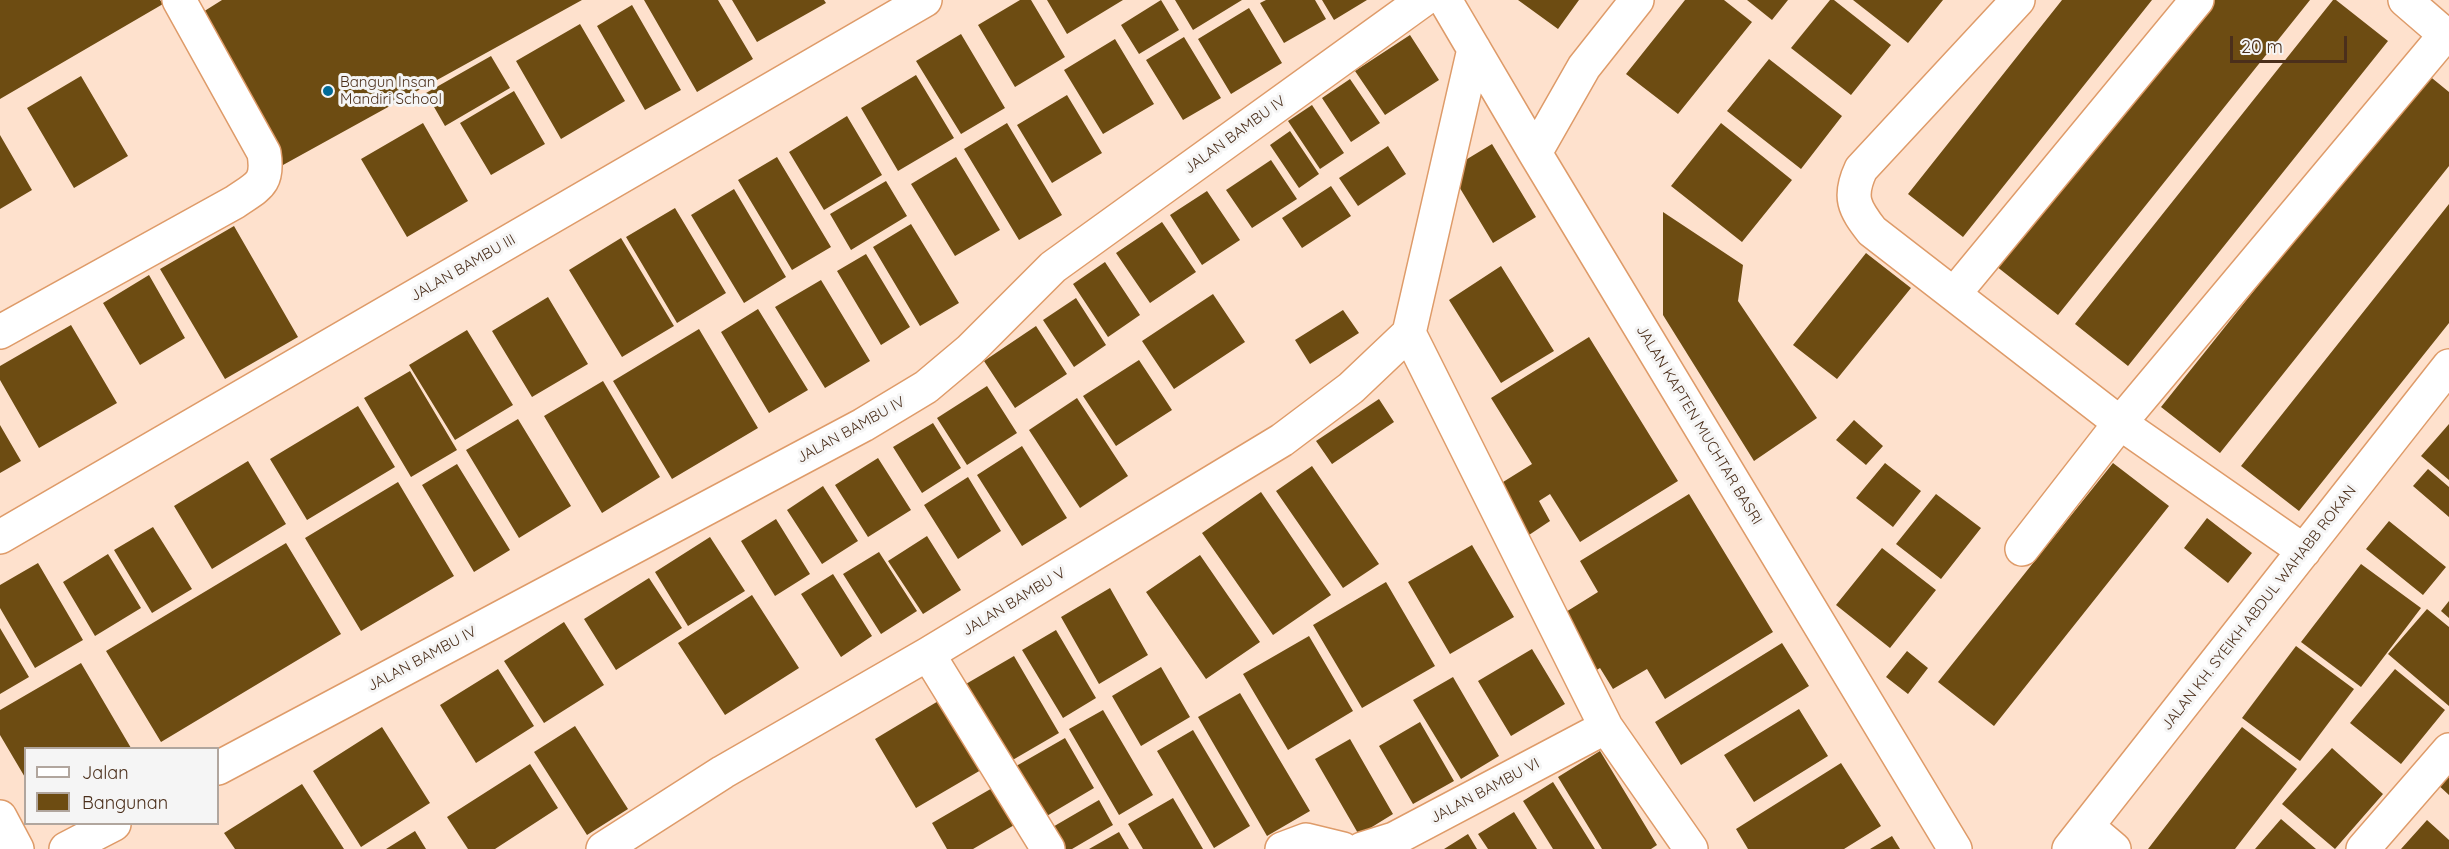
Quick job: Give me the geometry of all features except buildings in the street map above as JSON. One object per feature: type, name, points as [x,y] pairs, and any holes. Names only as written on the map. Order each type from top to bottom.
[{"type":"street","points":[[0,333],[235,202],[261,183],[266,174],[264,153],[179,0]]},
{"type":"street","name":"JALAN BAMBU III","points":[[0,537],[925,0]]},
{"type":"street","name":"JALAN BAMBU IV","points":[[219,767],[863,425],[926,387],[970,350],[1053,267],[1423,0]]},
{"type":"street","name":"JALAN KAPTEN MUCHTAR BASRI","points":[[1445,0],[1955,849]]},
{"type":"street","points":[[1535,153],[1584,67],[1637,0]]},
{"type":"street","points":[[2018,0],[1861,169],[1854,183],[1852,196],[1859,214],[1872,231],[2120,423],[2304,551]]},
{"type":"street","points":[[1954,294],[2197,0]]},
{"type":"street","points":[[2022,549],[2120,423],[2447,36],[2404,0]]},
{"type":"street","points":[[1474,49],[1409,333],[1606,727],[1691,849]]},
{"type":"street","name":"JALAN BAMBU V","points":[[603,849],[723,772],[928,654],[1282,440],[1351,388],[1409,333]]},
{"type":"street","name":"JALAN KH. SYEIKH ABDUL WAHABB ROKAN","points":[[2078,838],[2449,366]]},
{"type":"street","points":[[928,654],[1048,849]]},
{"type":"street","name":"JALAN BAMBU VI","points":[[1362,849],[1394,839],[1606,727]]},
{"type":"street","points":[[2363,849],[2449,750]]},
{"type":"street","points":[[0,817],[17,849]]},
{"type":"street","points":[[66,849],[112,825]]},
{"type":"street","points":[[2078,838],[2114,849]]},
{"type":"street","points":[[1282,849],[1306,840],[1343,849]]},
{"type":"place","name":"Bangun Insan Mandiri School","points":[[328,91]]}]
